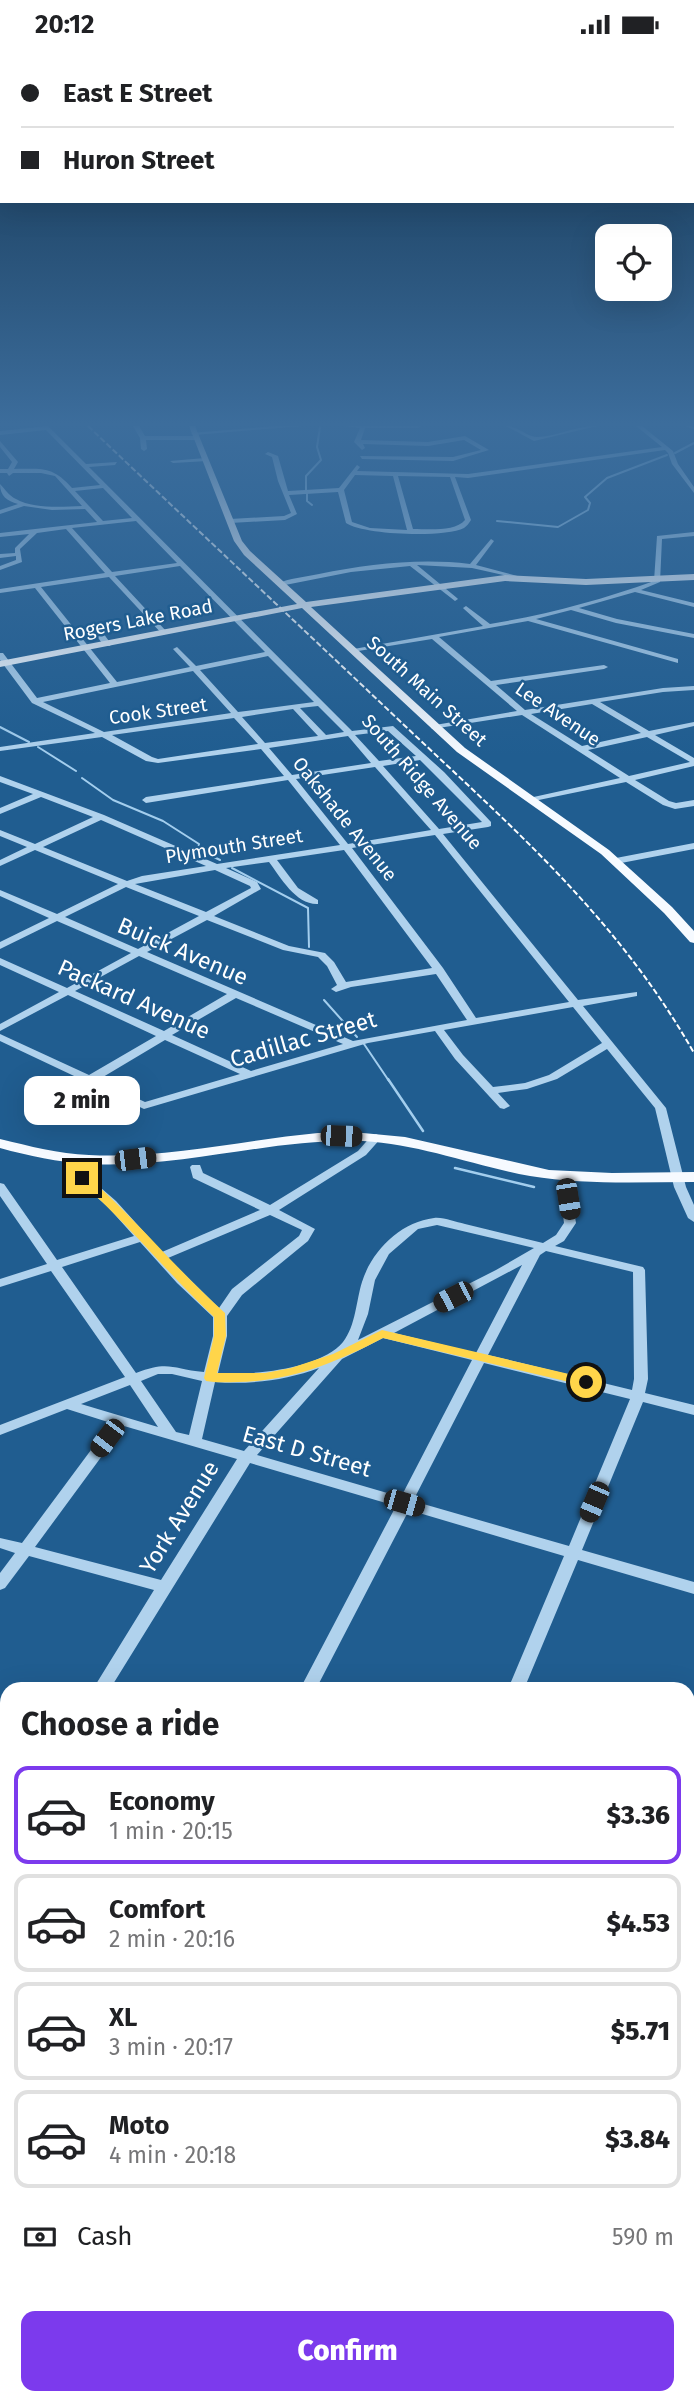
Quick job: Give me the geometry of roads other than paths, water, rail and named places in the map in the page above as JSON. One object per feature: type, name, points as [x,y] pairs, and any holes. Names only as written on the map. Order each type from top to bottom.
[{"type":"main road","name":"South Main Street","points":[[237,536],[244,549],[280,584],[461,750],[616,861],[687,923],[694,939]]},
{"type":"main road","name":"Rogers Lake Road","points":[[2,661],[86,648],[304,605],[439,586],[519,578],[586,582],[694,577]]},
{"type":"main road","points":[[0,1143],[42,1155],[112,1160],[311,1137],[376,1137],[541,1173],[687,1182]]},
{"type":"main road","points":[[468,1159],[475,1164],[511,1174],[565,1185],[687,1182]]},
{"type":"main road","points":[[565,1185],[572,1181],[616,1177]]},
{"type":"street","points":[[0,568],[22,560],[18,547],[32,536]]},
{"type":"street","points":[[75,536],[163,633]]},
{"type":"street","name":"South Ridge Avenue","points":[[154,536],[379,764],[437,831],[660,1108],[687,1182],[694,1218]]},
{"type":"street","points":[[657,579],[659,537],[672,536]]},
{"type":"street","points":[[472,566],[491,541]]},
{"type":"street","points":[[0,556],[19,554]]},
{"type":"street","points":[[0,591],[182,564]]},
{"type":"street","points":[[412,565],[455,599]]},
{"type":"street","points":[[280,584],[362,569],[412,565],[472,566],[519,578]]},
{"type":"street","name":"Rogers Lake Road","points":[[352,650],[528,619],[636,591],[656,583],[657,579]]},
{"type":"street","points":[[36,585],[115,685]]},
{"type":"street","points":[[636,591],[694,605]]},
{"type":"street","points":[[466,608],[489,627]]},
{"type":"street","points":[[571,608],[604,618],[694,636]]},
{"type":"street","points":[[528,619],[675,661]]},
{"type":"street","points":[[93,625],[107,644]]},
{"type":"street","name":"Lee Avenue","points":[[433,636],[524,713],[580,749],[666,803],[675,806],[694,803]]},
{"type":"street","name":"Oakshade Avenue","points":[[177,649],[346,846],[439,970],[473,1021]]},
{"type":"street","points":[[35,701],[271,653]]},
{"type":"street","points":[[2,661],[35,701],[149,759],[158,761],[390,728],[423,757]]},
{"type":"street","points":[[489,684],[604,667]]},
{"type":"street","points":[[435,727],[694,688]]},
{"type":"street","points":[[594,702],[694,762]]},
{"type":"street","name":"Cook Street","points":[[0,749],[320,703]]},
{"type":"street","points":[[295,707],[324,737]]},
{"type":"street","points":[[580,749],[694,724]]},
{"type":"street","points":[[146,800],[423,757]]},
{"type":"street","name":"Plymouth Street","points":[[0,946],[128,883],[488,824],[423,757]]},
{"type":"street","points":[[532,800],[694,762]]},
{"type":"street","points":[[0,1028],[256,889],[254,884],[212,868],[101,817],[2,781]]},
{"type":"street","points":[[0,811],[41,794]]},
{"type":"street","points":[[0,863],[101,817]]},
{"type":"street","points":[[0,833],[286,948],[322,953],[331,963],[339,987],[439,970]]},
{"type":"street","points":[[616,861],[694,846]]},
{"type":"street","points":[[271,858],[295,890],[315,902]]},
{"type":"street","name":"Buick Avenue","points":[[0,893],[352,1044]]},
{"type":"street","name":"Packard Avenue","points":[[0,961],[251,1075]]},
{"type":"street","name":"Cadillac Street","points":[[0,1037],[144,1106],[352,1044],[633,993]]},
{"type":"street","points":[[89,1080],[236,994]]},
{"type":"street","points":[[437,1027],[459,1057],[504,1106]]},
{"type":"street","points":[[491,1091],[527,1086],[553,1077],[607,1044]]},
{"type":"street","points":[[161,1257],[271,1210],[362,1153],[376,1137]]},
{"type":"street","points":[[194,1442],[220,1336],[220,1316],[237,1291],[308,1234],[309,1229],[197,1175],[196,1167]]},
{"type":"street","points":[[82,1178],[112,1204],[200,1299],[220,1316]]},
{"type":"street","points":[[1,1428],[167,1369],[210,1378],[278,1375],[338,1356],[560,1238],[570,1225],[565,1185]]},
{"type":"street","points":[[0,1187],[172,1436]]},
{"type":"street","name":"York Avenue","points":[[105,1682],[246,1457],[351,1341],[358,1327],[375,1264],[406,1230],[431,1221],[540,1250]]},
{"type":"street","points":[[0,1283],[142,1237]]},
{"type":"street","points":[[519,1682],[639,1395],[641,1379],[639,1270],[540,1250]]},
{"type":"street","points":[[312,1682],[481,1357],[540,1250]]},
{"type":"street","points":[[382,1334],[694,1410]]},
{"type":"street","name":"East D Street","points":[[68,1405],[694,1588]]},
{"type":"street","points":[[0,1584],[120,1421]]},
{"type":"street","points":[[0,1543],[164,1587]]},
{"type":"waterway","points":[[0,727],[29,742]]},
{"type":"waterway","points":[[38,747],[76,771]]},
{"type":"waterway","points":[[82,778],[113,800],[163,821],[199,844],[198,849],[220,860]]},
{"type":"waterway","points":[[232,868],[308,908],[309,947]]},
{"type":"waterway","points":[[324,1000],[357,1037]]},
{"type":"waterway","points":[[364,1044],[389,1081]]},
{"type":"waterway","points":[[388,1079],[423,1131]]},
{"type":"waterway","points":[[455,1168],[534,1187]]},
{"type":"railway","points":[[204,536],[485,801],[562,878],[632,960],[694,1053]]}]
